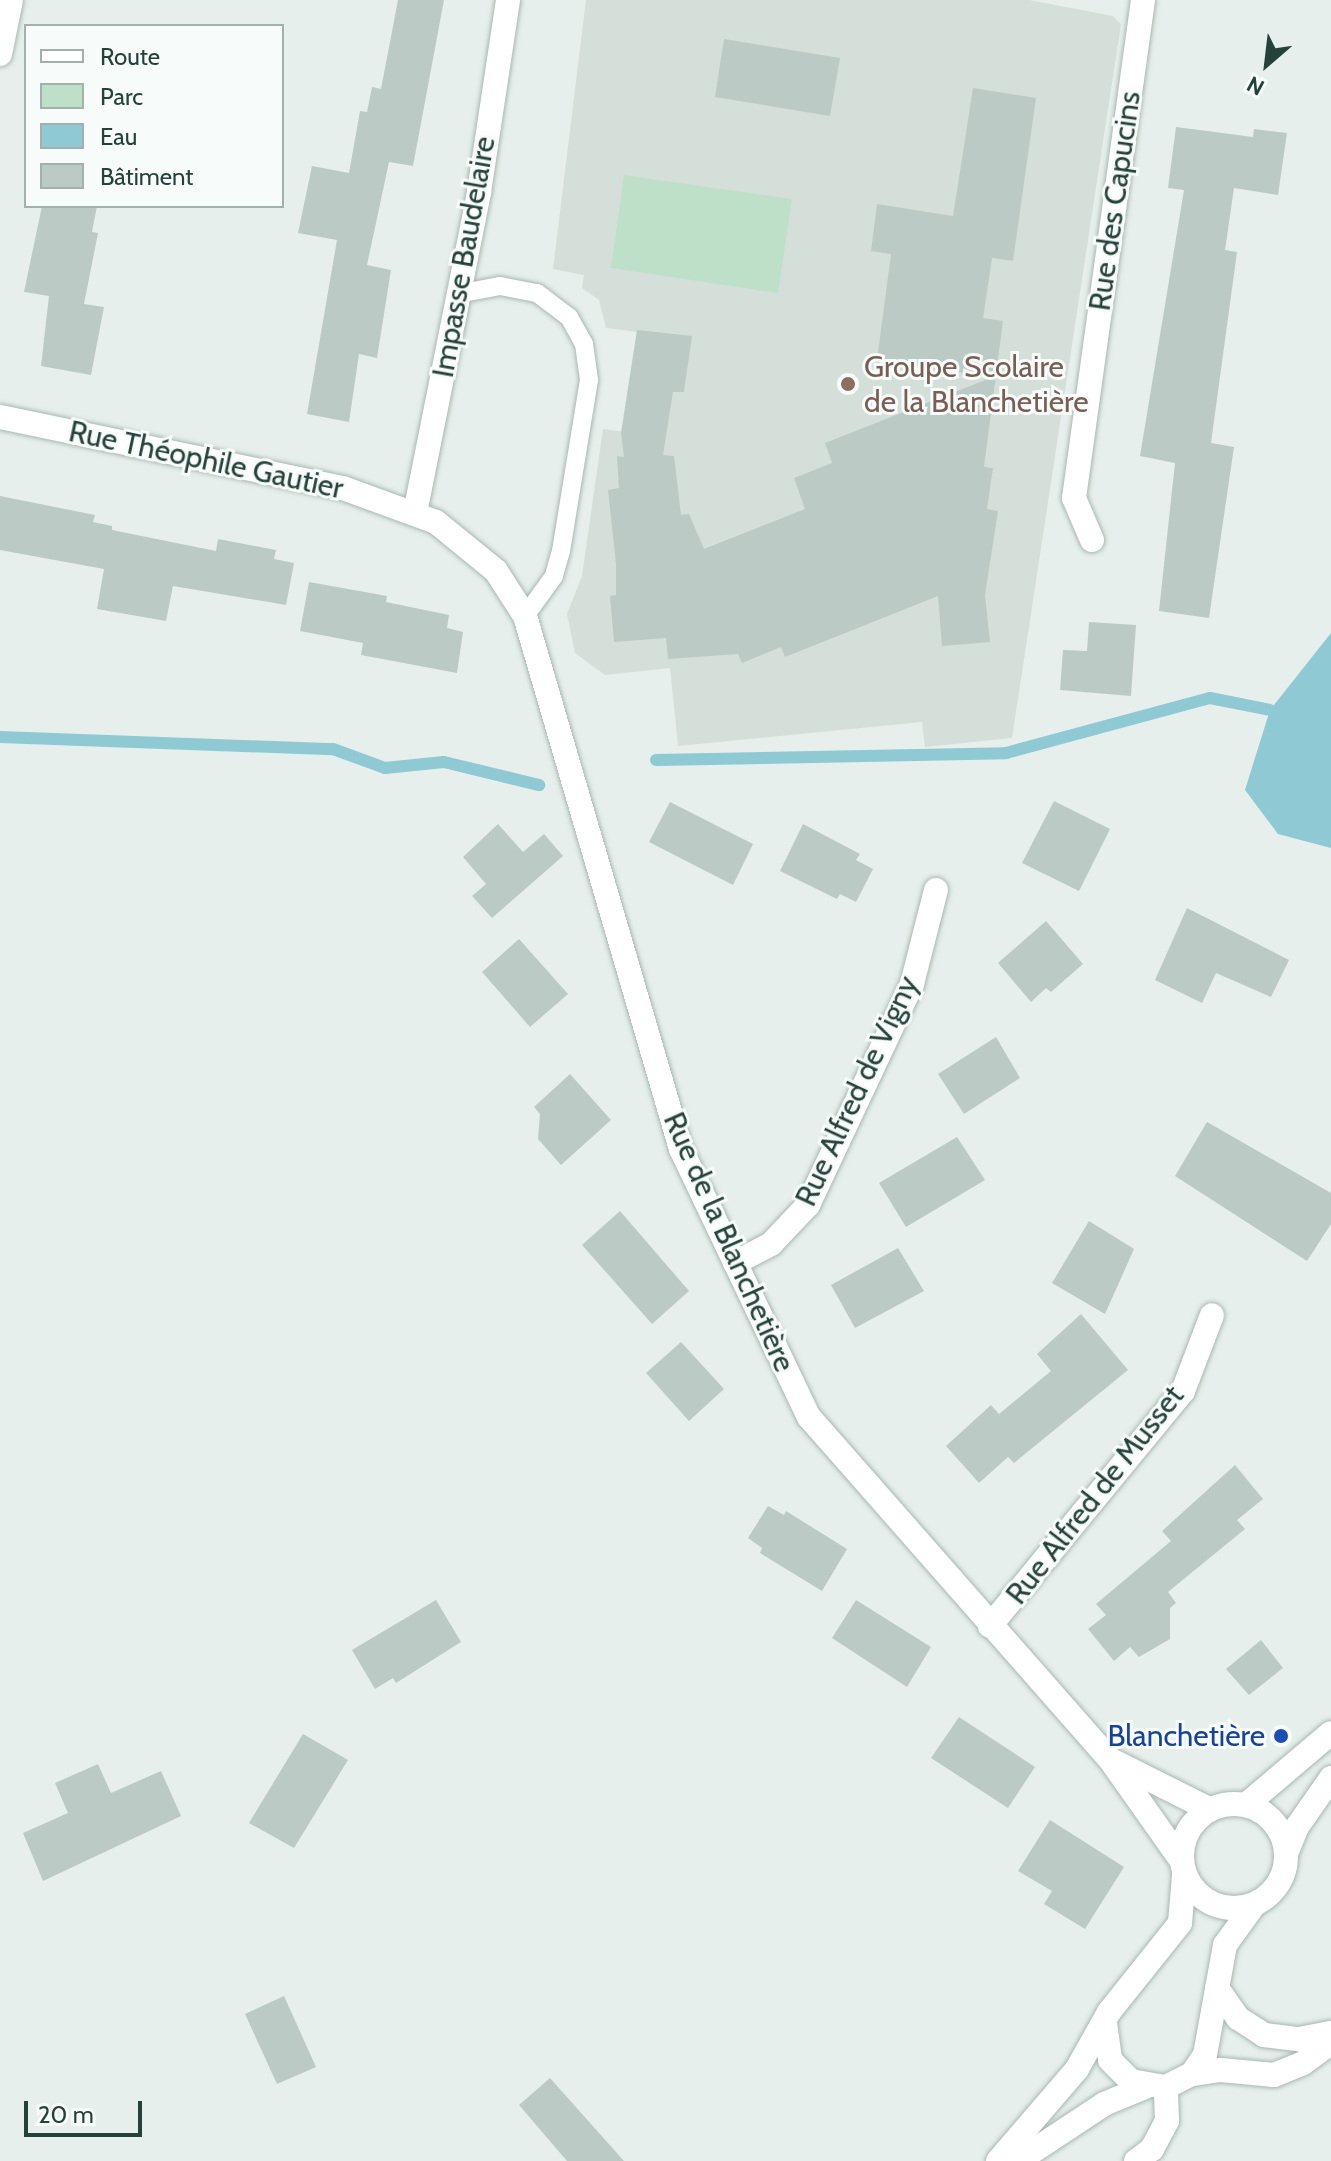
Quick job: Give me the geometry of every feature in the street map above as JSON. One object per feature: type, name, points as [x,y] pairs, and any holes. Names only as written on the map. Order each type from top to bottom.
[{"type":"street","points":[[0,54],[11,0]]},
{"type":"street","name":"Impasse Baudelaire","points":[[413,512],[458,294],[508,0]]},
{"type":"street","name":"Rue des Capucins","points":[[1092,540],[1074,498],[1143,0]]},
{"type":"street","name":"Rue Théophile Gautier","points":[[0,417],[237,463],[343,488],[413,512]]},
{"type":"street","name":"Rue de la Blanchetière","points":[[413,512],[480,552],[525,616],[681,1149],[809,1417],[1109,1758],[1182,1868]]},
{"type":"street","name":"Rue Alfred de Vigny","points":[[735,1263],[771,1244],[808,1205],[912,984],[936,890]]},
{"type":"street","name":"Rue Alfred de Musset","points":[[990,1626],[1183,1391],[1212,1315]]},
{"type":"street","points":[[1109,1758],[1209,1809],[1246,1805],[1331,1733]]},
{"type":"street","points":[[1192,2074],[1205,2055],[1225,1945],[1254,1905],[1278,1885],[1297,1827],[1331,1778]]},
{"type":"street","points":[[1246,1805],[1270,1818],[1286,1854]]},
{"type":"street","points":[[998,2161],[1077,2069],[1105,2023],[1180,1923],[1183,1840],[1209,1809]]},
{"type":"street","points":[[1182,1868],[1205,1901],[1221,1908],[1254,1905]]},
{"type":"street","points":[[1217,1988],[1238,2018],[1264,2035],[1299,2039],[1331,2033]]},
{"type":"street","points":[[1105,2023],[1110,2060],[1118,2071],[1156,2087]]},
{"type":"street","points":[[1018,2161],[1104,2104],[1192,2074],[1221,2070],[1274,2075],[1303,2063],[1331,2043]]},
{"type":"street","points":[[1136,2161],[1152,2149],[1164,2129],[1156,2087]]},
{"type":"lane","points":[[458,294],[500,286],[537,293],[569,317],[584,344],[589,380],[561,551],[554,576],[525,616]]},
{"type":"shaded area","name":"Groupe Scolaire de la Blanchetière","points":[[586,0],[1029,0],[1113,16],[1121,24],[1012,738],[925,747],[922,722],[678,746],[670,668],[605,675],[575,653],[567,614],[582,576],[603,429],[632,433],[627,396],[631,371],[640,372],[645,333],[606,328],[599,300],[582,288],[584,275],[553,269]]},
{"type":"green space","points":[[624,175],[792,199],[778,293],[611,268]]},
{"type":"water","points":[[1331,633],[1331,848],[1278,834],[1245,790],[1270,710]]},
{"type":"building","points":[[398,0],[444,0],[413,166],[389,162],[367,265],[391,270],[377,358],[359,354],[349,422],[307,414],[337,240],[298,233],[312,166],[349,173],[360,111],[367,112],[372,87],[381,89]]},
{"type":"building","points":[[724,39],[840,58],[830,116],[715,97]]},
{"type":"building","points":[[973,88],[1036,98],[1013,261],[992,258],[983,318],[1003,321],[984,467],[993,468],[987,509],[998,511],[985,595],[990,642],[942,646],[938,596],[785,657],[781,647],[742,663],[738,654],[668,659],[666,638],[614,642],[610,596],[616,595],[616,564],[608,490],[619,488],[617,456],[624,457],[621,433],[637,330],[692,336],[684,392],[673,392],[663,455],[674,456],[681,515],[689,514],[704,549],[805,509],[794,478],[832,463],[825,443],[993,377],[877,360],[891,254],[871,251],[877,204],[953,216]]},
{"type":"building","points":[[1176,127],[1253,137],[1254,129],[1287,133],[1278,195],[1234,188],[1225,250],[1237,252],[1211,443],[1234,447],[1209,618],[1159,611],[1175,463],[1140,456],[1184,190],[1168,188]]},
{"type":"building","points":[[42,208],[97,208],[92,232],[98,233],[84,304],[104,307],[91,375],[41,366],[49,296],[24,292]]},
{"type":"building","points":[[0,496],[95,515],[93,522],[112,526],[112,530],[216,551],[218,539],[276,550],[274,559],[294,563],[286,605],[173,586],[166,621],[97,609],[104,569],[0,550]]},
{"type":"building","points":[[309,582],[387,596],[386,602],[449,615],[447,628],[463,632],[457,673],[361,655],[363,643],[300,631]]},
{"type":"building","points":[[1089,622],[1136,625],[1131,696],[1060,690],[1063,650],[1087,651]]},
{"type":"building","points":[[1054,801],[1110,829],[1079,891],[1022,863]]},
{"type":"building","points":[[670,802],[753,844],[733,885],[649,842]]},
{"type":"building","points":[[498,824],[523,852],[544,834],[563,856],[492,918],[472,896],[486,884],[463,857]]},
{"type":"building","points":[[803,824],[860,854],[856,860],[873,869],[856,902],[840,894],[837,899],[780,871]]},
{"type":"building","points":[[1187,908],[1289,960],[1271,997],[1216,973],[1202,1003],[1155,980]]},
{"type":"building","points":[[1046,921],[1083,964],[1051,992],[1046,988],[1031,1002],[998,963]]},
{"type":"building","points":[[519,939],[568,994],[530,1027],[482,972]]},
{"type":"building","points":[[996,1037],[1020,1078],[964,1114],[938,1074]]},
{"type":"building","points":[[570,1074],[611,1120],[561,1165],[538,1139],[540,1114],[534,1107]]},
{"type":"building","points":[[1207,1122],[1331,1193],[1331,1224],[1307,1261],[1175,1176]]},
{"type":"building","points":[[957,1137],[985,1180],[906,1227],[879,1183]]},
{"type":"building","points":[[620,1211],[689,1291],[652,1324],[582,1245]]},
{"type":"building","points":[[1089,1221],[1134,1249],[1105,1314],[1052,1283]]},
{"type":"building","points":[[898,1248],[924,1291],[855,1328],[831,1285]]},
{"type":"building","points":[[1081,1314],[1128,1370],[1014,1463],[1008,1457],[979,1483],[946,1446],[991,1405],[999,1414],[1051,1371],[1037,1354]]},
{"type":"building","points":[[681,1342],[724,1389],[689,1421],[646,1373]]},
{"type":"building","points":[[1235,1465],[1263,1499],[1237,1520],[1245,1529],[1168,1592],[1176,1603],[1170,1608],[1170,1639],[1139,1657],[1130,1647],[1114,1661],[1088,1629],[1106,1615],[1096,1604],[1171,1541],[1162,1531]]},
{"type":"building","points":[[768,1506],[784,1515],[786,1511],[847,1549],[822,1591],[760,1553],[762,1548],[748,1538]]},
{"type":"building","points":[[436,1600],[461,1642],[396,1683],[393,1678],[375,1689],[352,1650]]},
{"type":"building","points":[[856,1600],[931,1647],[907,1687],[832,1638]]},
{"type":"building","points":[[1261,1640],[1283,1668],[1249,1695],[1226,1669]]},
{"type":"building","points":[[959,1717],[1035,1767],[1008,1808],[931,1758]]},
{"type":"building","points":[[303,1734],[348,1760],[294,1848],[249,1823]]},
{"type":"building","points":[[98,1764],[111,1793],[161,1771],[181,1816],[43,1881],[23,1833],[68,1813],[55,1783]]},
{"type":"building","points":[[1050,1820],[1124,1867],[1085,1929],[1044,1904],[1052,1891],[1018,1871]]},
{"type":"building","points":[[284,1996],[316,2067],[277,2084],[245,2014]]},
{"type":"building","points":[[550,2078],[624,2161],[567,2161],[519,2105]]},
{"type":"waterway","points":[[656,760],[1006,753],[1210,698],[1270,710]]},
{"type":"waterway","points":[[0,737],[333,749],[385,768],[444,762],[539,785]]},
{"type":"place","name":"Groupe Scolaire de la Blanchetière","points":[[848,384]]},
{"type":"place","name":"Blanchetière","points":[[1281,1736]]}]
